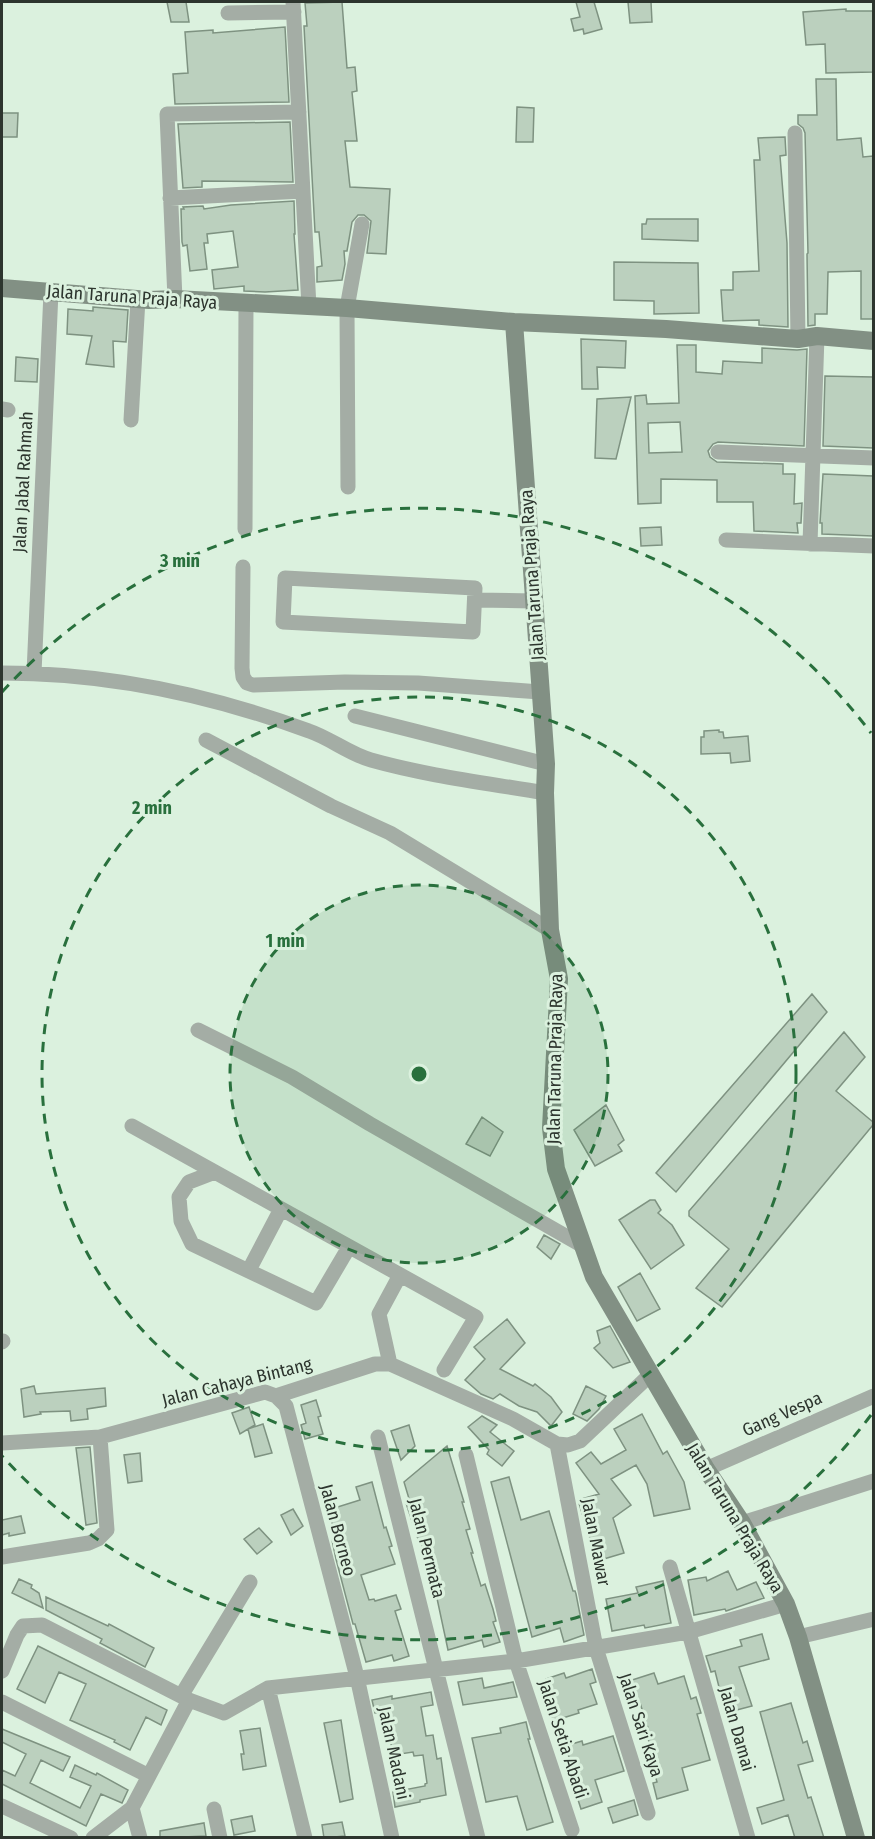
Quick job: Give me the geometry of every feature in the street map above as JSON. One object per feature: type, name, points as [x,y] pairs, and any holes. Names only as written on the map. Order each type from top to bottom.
[{"type":"street","points":[[228,13],[294,7],[309,307]]},
{"type":"street","points":[[175,298],[167,113],[299,112]]},
{"type":"street","points":[[795,133],[798,339]]},
{"type":"street","points":[[170,198],[303,191]]},
{"type":"street","points":[[348,487],[347,308],[362,224]]},
{"type":"street","name":"Jalan Taruna Praja Raya","points":[[2,288],[138,299],[175,298],[246,304],[347,308],[514,322],[666,328],[798,339],[817,336],[873,341]]},
{"type":"street","name":"Jalan Jabal Rahmah","points":[[34,674],[51,292]]},
{"type":"street","points":[[131,420],[138,299]]},
{"type":"street","points":[[245,529],[246,304]]},
{"type":"street","name":"Jalan Taruna Praja Raya","points":[[514,322],[546,764],[550,930],[559,979],[551,1128],[556,1169],[594,1277],[706,1469],[742,1523],[786,1604],[798,1637],[856,1838]]},
{"type":"street","points":[[810,544],[817,336]]},
{"type":"street","points":[[718,452],[873,458]]},
{"type":"street","points":[[726,540],[873,546]]},
{"type":"street","points":[[243,567],[243,677],[247,683],[254,685],[345,682],[418,683],[540,692]]},
{"type":"street","points":[[285,578],[475,588],[475,600],[473,632],[283,622],[285,578]]},
{"type":"street","points":[[475,600],[534,601]]},
{"type":"street","points":[[2,674],[34,674],[130,682],[226,705],[311,731],[368,759],[428,774],[545,793]]},
{"type":"street","points":[[354,716],[546,764]]},
{"type":"street","points":[[206,740],[331,807],[390,832],[550,930]]},
{"type":"street","points":[[198,1030],[292,1077],[583,1246]]},
{"type":"street","points":[[132,1126],[476,1317],[444,1370]]},
{"type":"street","points":[[215,1172],[189,1182],[179,1197],[181,1221],[192,1244],[316,1303],[349,1247]]},
{"type":"street","points":[[249,1270],[280,1209]]},
{"type":"street","points":[[400,1275],[379,1314],[390,1364],[513,1419],[557,1444],[568,1445],[580,1441],[651,1374]]},
{"type":"street","name":"Jalan Cahaya Bintang","points":[[2,1443],[100,1437],[265,1392],[276,1396],[375,1364],[390,1364]]},
{"type":"street","name":"Gang Vespa","points":[[706,1469],[873,1395]]},
{"type":"street","name":"Jalan Borneo","points":[[276,1396],[286,1406],[357,1677]]},
{"type":"street","points":[[2,1557],[89,1543],[98,1539],[107,1530],[100,1437]]},
{"type":"street","name":"Jalan Permata","points":[[378,1437],[478,1838]]},
{"type":"street","name":"Jalan Mawar","points":[[557,1444],[596,1648]]},
{"type":"street","name":"Jalan Setia Abadi","points":[[466,1455],[516,1661],[572,1830]]},
{"type":"street","points":[[742,1523],[873,1480]]},
{"type":"street","name":"Jalan Damai","points":[[670,1567],[748,1838]]},
{"type":"street","points":[[93,1838],[132,1808],[185,1698],[250,1582]]},
{"type":"street","points":[[2,1671],[23,1626],[42,1625],[185,1698],[224,1713],[268,1688],[516,1661],[688,1632],[786,1604]]},
{"type":"street","points":[[798,1637],[873,1619]]},
{"type":"street","name":"Jalan Sari Kaya","points":[[596,1648],[648,1813]]},
{"type":"street","name":"Jalan Madani","points":[[357,1677],[392,1838]]},
{"type":"street","points":[[268,1688],[305,1838]]},
{"type":"street","points":[[2,1702],[149,1776]]},
{"type":"street","points":[[2,1806],[71,1838]]},
{"type":"street","points":[[132,1808],[140,1838]]},
{"type":"street","points":[[214,1809],[220,1838]]},
{"type":"building","points":[[167,2],[186,2],[189,22],[171,22]]},
{"type":"building","points":[[342,2],[347,68],[355,67],[357,91],[352,92],[357,141],[345,141],[350,187],[390,189],[386,254],[367,253],[371,221],[364,215],[358,215],[352,222],[347,251],[344,251],[345,264],[342,280],[317,282],[317,267],[322,266],[319,232],[315,232],[304,26],[307,26],[305,3]]},
{"type":"building","points":[[576,2],[594,2],[602,29],[584,34],[583,29],[574,31],[571,19],[580,17]]},
{"type":"building","points":[[628,2],[651,2],[652,22],[630,23]]},
{"type":"building","points":[[846,9],[846,11],[873,11],[873,72],[826,73],[825,44],[806,45],[803,12]]},
{"type":"building","points":[[285,27],[289,102],[175,104],[173,74],[188,73],[185,32],[213,30],[213,33]]},
{"type":"building","points":[[816,79],[836,79],[837,140],[861,138],[863,157],[873,156],[873,319],[861,319],[861,271],[828,272],[827,314],[815,314],[815,325],[808,326],[805,133],[798,124],[798,115],[817,115]]},
{"type":"building","points":[[517,107],[534,108],[533,142],[516,142]]},
{"type":"building","points":[[2,113],[18,113],[17,137],[2,137]]},
{"type":"building","points":[[290,122],[293,182],[202,181],[202,187],[183,188],[178,124]]},
{"type":"building","points":[[785,137],[786,155],[780,156],[787,243],[788,327],[759,325],[759,320],[723,321],[721,290],[733,290],[733,272],[759,271],[754,160],[760,160],[758,138]]},
{"type":"building","points":[[294,201],[298,290],[244,291],[244,286],[214,289],[212,270],[238,267],[233,231],[207,234],[208,243],[204,243],[207,269],[190,271],[187,245],[183,246],[182,242],[181,209],[184,209],[183,207],[203,206],[204,209]]},
{"type":"building","points":[[647,219],[698,219],[698,241],[642,239],[642,224],[646,224]]},
{"type":"building","points":[[614,262],[698,263],[699,313],[654,314],[654,301],[614,300]]},
{"type":"building","points":[[93,307],[128,310],[126,342],[113,341],[114,367],[86,364],[92,336],[67,334],[68,309],[93,311]]},
{"type":"building","points":[[581,339],[626,341],[625,368],[597,367],[598,389],[582,389]]},
{"type":"building","points":[[677,345],[696,345],[696,372],[722,374],[723,361],[762,363],[762,348],[807,349],[804,446],[718,442],[713,444],[708,451],[710,457],[717,462],[783,464],[783,474],[795,474],[794,504],[802,503],[801,523],[797,523],[798,533],[754,531],[753,502],[717,502],[717,480],[661,479],[661,503],[638,504],[635,396],[646,395],[647,404],[679,403]],"holes":[[[680,422],[682,452],[649,453],[648,423]]]},
{"type":"building","points":[[16,357],[38,359],[37,382],[15,381]]},
{"type":"building","points":[[825,376],[873,377],[873,448],[823,446]]},
{"type":"building","points":[[631,397],[616,459],[595,458],[597,399]]},
{"type":"building","points":[[823,474],[873,476],[873,536],[822,534],[822,523],[820,523]]},
{"type":"building","points":[[661,527],[662,545],[641,546],[640,528]]},
{"type":"building","points":[[704,731],[723,732],[724,738],[748,736],[750,761],[731,763],[730,753],[701,754],[701,737],[704,737]]},
{"type":"building","points":[[812,994],[827,1012],[676,1192],[656,1173]]},
{"type":"building","points":[[844,1032],[865,1057],[836,1091],[873,1122],[873,1125],[722,1307],[696,1288],[729,1249],[689,1216],[689,1211]]},
{"type":"building","points":[[606,1105],[624,1140],[618,1145],[622,1151],[595,1166],[574,1130]]},
{"type":"building","points":[[482,1117],[503,1132],[490,1156],[466,1144]]},
{"type":"building","points":[[650,1200],[655,1200],[661,1210],[658,1213],[672,1225],[684,1245],[651,1269],[619,1220]]},
{"type":"building","points":[[544,1235],[560,1244],[551,1259],[537,1247]]},
{"type":"building","points":[[640,1273],[660,1309],[637,1321],[618,1287]]},
{"type":"building","points":[[507,1319],[525,1343],[500,1369],[533,1386],[535,1384],[551,1397],[562,1412],[551,1426],[537,1412],[519,1406],[500,1394],[493,1399],[481,1394],[465,1380],[485,1359],[474,1347]]},
{"type":"building","points":[[610,1326],[630,1362],[613,1368],[594,1348],[600,1343],[597,1331]]},
{"type":"building","points":[[34,1386],[36,1394],[105,1388],[106,1406],[87,1409],[88,1419],[71,1421],[70,1411],[40,1412],[41,1414],[24,1417],[21,1389]]},
{"type":"building","points":[[586,1386],[606,1396],[599,1409],[587,1421],[573,1414]]},
{"type":"building","points":[[316,1400],[323,1434],[305,1439],[301,1425],[306,1423],[301,1405]]},
{"type":"building","points":[[249,1407],[255,1425],[240,1434],[232,1413]]},
{"type":"building","points":[[642,1414],[663,1454],[667,1451],[684,1482],[690,1509],[654,1516],[647,1484],[636,1465],[611,1479],[631,1505],[613,1518],[624,1553],[597,1561],[578,1500],[599,1494],[576,1463],[591,1452],[601,1464],[626,1450],[614,1429]]},
{"type":"building","points":[[482,1416],[497,1425],[490,1432],[514,1451],[502,1466],[487,1454],[489,1450],[468,1427]]},
{"type":"building","points":[[263,1424],[272,1453],[255,1457],[248,1429]]},
{"type":"building","points":[[409,1425],[415,1446],[401,1460],[391,1431]]},
{"type":"building","points":[[447,1446],[464,1502],[462,1502],[470,1529],[466,1530],[473,1553],[471,1553],[481,1586],[485,1584],[500,1642],[484,1647],[482,1640],[448,1650],[435,1589],[439,1588],[431,1563],[428,1564],[421,1542],[419,1542],[406,1503],[410,1502],[404,1482]]},
{"type":"building","points":[[90,1447],[97,1523],[86,1525],[76,1448]]},
{"type":"building","points":[[140,1453],[142,1481],[128,1483],[124,1455]]},
{"type":"building","points":[[509,1477],[521,1520],[549,1511],[573,1591],[576,1594],[584,1635],[564,1642],[560,1628],[532,1637],[491,1482]]},
{"type":"building","points":[[372,1482],[384,1528],[386,1527],[392,1546],[389,1547],[395,1564],[361,1575],[369,1600],[374,1599],[375,1601],[396,1595],[401,1609],[395,1611],[409,1656],[394,1661],[392,1655],[366,1662],[355,1624],[353,1624],[336,1559],[332,1540],[337,1539],[328,1510],[360,1500],[356,1487]]},
{"type":"building","points":[[293,1509],[303,1526],[291,1535],[281,1515]]},
{"type":"building","points":[[21,1516],[25,1533],[2,1535],[2,1520]]},
{"type":"building","points":[[259,1528],[272,1542],[257,1554],[244,1539]]},
{"type":"building","points":[[728,1571],[737,1590],[756,1582],[764,1598],[726,1611],[725,1609],[694,1615],[688,1580],[706,1577],[707,1581]]},
{"type":"building","points":[[19,1579],[32,1585],[31,1588],[39,1593],[43,1608],[12,1593]]},
{"type":"building","points":[[663,1581],[671,1623],[612,1631],[606,1599],[638,1593],[636,1587]]},
{"type":"building","points":[[46,1597],[108,1626],[109,1624],[154,1648],[145,1667],[100,1643],[102,1639],[46,1610]]},
{"type":"building","points":[[762,1634],[769,1659],[739,1667],[752,1706],[729,1712],[715,1671],[711,1672],[706,1656],[742,1646],[740,1640]]},
{"type":"building","points":[[38,1646],[167,1710],[161,1725],[146,1717],[130,1750],[114,1742],[115,1740],[70,1720],[86,1684],[59,1672],[45,1703],[17,1689]]},
{"type":"building","points":[[592,1669],[596,1682],[590,1684],[597,1704],[578,1710],[579,1713],[553,1721],[548,1705],[554,1703],[546,1679],[564,1673],[566,1678]]},
{"type":"building","points":[[654,1673],[658,1684],[684,1676],[691,1699],[696,1697],[701,1713],[697,1714],[710,1760],[682,1768],[688,1790],[657,1799],[653,1783],[657,1782],[650,1756],[653,1755],[646,1732],[649,1731],[640,1703],[636,1704],[629,1681]]},
{"type":"building","points":[[482,1678],[484,1688],[513,1682],[517,1697],[463,1705],[458,1682]]},
{"type":"building","points":[[431,1692],[433,1705],[421,1707],[426,1736],[433,1735],[437,1759],[441,1758],[446,1795],[395,1807],[393,1792],[425,1786],[427,1783],[423,1755],[414,1756],[413,1752],[393,1755],[389,1734],[385,1734],[381,1712],[375,1713],[372,1700]]},
{"type":"building","points":[[791,1703],[803,1743],[807,1741],[813,1761],[798,1765],[824,1838],[795,1838],[788,1815],[762,1824],[757,1808],[784,1800],[760,1712]]},
{"type":"building","points":[[341,1720],[353,1799],[340,1802],[324,1723]]},
{"type":"building","points":[[526,1722],[530,1739],[528,1739],[553,1822],[527,1830],[517,1796],[486,1802],[472,1738],[501,1733],[500,1728]]},
{"type":"building","points":[[260,1728],[266,1766],[243,1770],[241,1754],[244,1754],[240,1731]]},
{"type":"building","points":[[2,1729],[70,1757],[63,1771],[41,1760],[30,1783],[80,1808],[91,1786],[70,1777],[75,1765],[96,1775],[97,1773],[128,1790],[122,1803],[101,1794],[86,1826],[2,1784],[2,1770],[15,1776],[26,1754],[2,1742]]},
{"type":"building","points":[[613,1736],[624,1771],[595,1780],[602,1802],[581,1809],[570,1775],[575,1774],[565,1746],[582,1741],[583,1745]]},
{"type":"building","points":[[634,1800],[638,1815],[613,1823],[608,1808]]},
{"type":"building","points":[[252,1816],[255,1831],[234,1835],[231,1820]]},
{"type":"building","points":[[342,1822],[345,1836],[324,1838],[322,1825]]},
{"type":"building","points":[[204,1823],[206,1836],[160,1838],[160,1831]]}]
